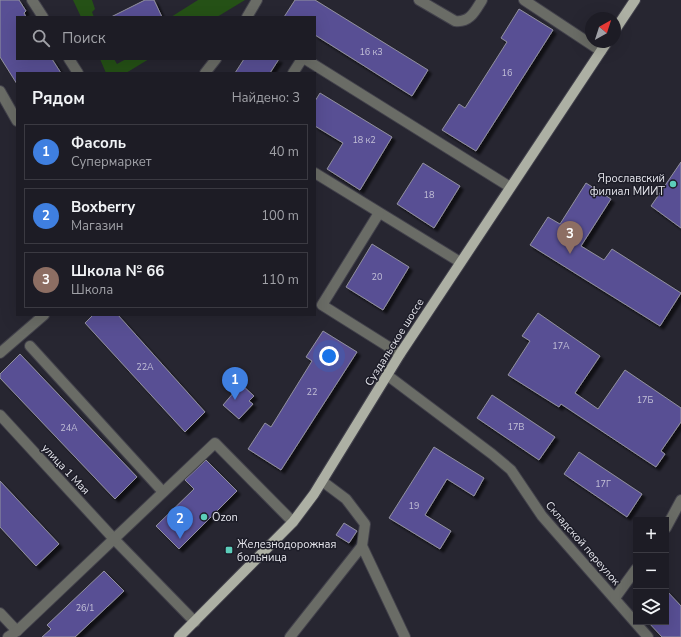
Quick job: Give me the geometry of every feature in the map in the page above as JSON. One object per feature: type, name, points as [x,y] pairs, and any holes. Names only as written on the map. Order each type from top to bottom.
[{"type":"main road","points":[[621,21],[636,0]]},
{"type":"main road","name":"Суздальское шоссе","points":[[179,637],[293,522],[322,481],[400,354],[460,262],[603,48]]},
{"type":"street","points":[[32,0],[41,16]]},
{"type":"street","points":[[248,16],[257,0]]},
{"type":"street","points":[[419,0],[455,20],[460,21],[468,19],[482,0]]},
{"type":"street","points":[[524,0],[601,51]]},
{"type":"street","points":[[70,60],[77,72]]},
{"type":"street","points":[[206,72],[215,60]]},
{"type":"street","points":[[294,72],[302,60]]},
{"type":"street","points":[[305,60],[510,186]]},
{"type":"street","points":[[0,91],[16,119]]},
{"type":"street","points":[[316,174],[460,262]]},
{"type":"street","points":[[380,213],[322,305],[400,354]]},
{"type":"street","points":[[0,353],[43,316]]},
{"type":"street","points":[[30,346],[163,492]]},
{"type":"street","name":"Складской переулок","points":[[387,375],[492,454],[510,470],[542,516],[648,637]]},
{"type":"street","name":"улица 1 Мая","points":[[0,415],[114,539],[195,622]]},
{"type":"street","points":[[0,613],[13,634],[215,443],[293,522]]},
{"type":"street","points":[[290,637],[362,546],[365,524],[346,499],[322,481]]},
{"type":"street","points":[[669,522],[681,500]]},
{"type":"street","points":[[362,546],[405,637]]},
{"type":"street","points":[[615,598],[633,573]]},
{"type":"green space","points":[[73,0],[92,0],[95,9],[92,12],[94,16],[81,16]]},
{"type":"green space","points":[[198,0],[245,0],[219,16],[173,16]]},
{"type":"green space","points":[[100,60],[115,60],[117,64],[124,60],[147,60],[128,72],[106,72]]},
{"type":"building","points":[[0,0],[19,0],[26,11],[24,13],[26,16],[16,16],[16,60],[53,60],[60,72],[16,72],[16,82],[0,57]]},
{"type":"building","points":[[145,0],[154,0],[162,16],[113,16]]},
{"type":"building","points":[[295,0],[315,0],[428,70],[412,96],[316,36],[316,16],[285,16]]},
{"type":"building","points":[[519,9],[553,30],[476,151],[442,130],[459,104],[465,108],[507,42],[501,38]]},
{"type":"building","points":[[243,60],[278,60],[271,72],[236,72]]},
{"type":"building","points":[[320,93],[392,137],[360,190],[327,169],[343,143],[316,127],[316,99]]},
{"type":"building","name":"Ярославский филиал МИИТ","points":[[681,162],[681,228],[651,206]]},
{"type":"building","points":[[423,163],[460,186],[434,228],[397,204]]},
{"type":"building","points":[[586,183],[611,199],[581,246],[604,260],[612,249],[681,293],[660,326],[530,245],[548,217],[560,224]]},
{"type":"building","points":[[372,244],[409,267],[383,310],[346,287]]},
{"type":"building","points":[[538,313],[600,356],[575,393],[598,409],[625,370],[681,408],[681,422],[661,451],[665,454],[656,467],[561,404],[559,407],[508,375],[530,341],[522,336]]},
{"type":"building","points":[[92,316],[119,316],[205,412],[185,432],[85,323]]},
{"type":"building","points":[[323,331],[357,352],[281,470],[248,449],[265,423],[271,427],[312,361],[306,357]]},
{"type":"building","points":[[20,354],[137,477],[115,499],[0,378],[0,374]]},
{"type":"building","points":[[241,384],[254,396],[249,401],[253,404],[239,419],[223,405]]},
{"type":"building","points":[[492,395],[555,437],[539,460],[477,418]]},
{"type":"building","points":[[434,447],[484,478],[474,496],[447,479],[425,515],[451,531],[440,549],[389,518]]},
{"type":"building","points":[[579,452],[642,494],[627,517],[564,474]]},
{"type":"building","points":[[206,460],[237,491],[179,549],[156,526],[194,489],[185,480]]},
{"type":"building","points":[[0,481],[59,544],[36,566],[0,527]]},
{"type":"building","points":[[344,523],[357,531],[349,543],[336,535]]},
{"type":"building","points":[[104,571],[124,591],[75,637],[42,637],[51,629],[47,625]]},
{"type":"building","points":[[669,593],[681,606],[681,637],[662,637],[651,625],[669,625]]},
{"type":"place","name":"Ярославский филиал МИИТ","points":[[673,184]]},
{"type":"place","name":"Школа № 66","points":[[570,254]]},
{"type":"place","name":"Фасоль","points":[[235,400]]},
{"type":"place","name":"Ozon","points":[[204,517]]},
{"type":"place","name":"Boxberry","points":[[180,539]]},
{"type":"place","name":"Железнодорожная больница","points":[[229,550]]}]
